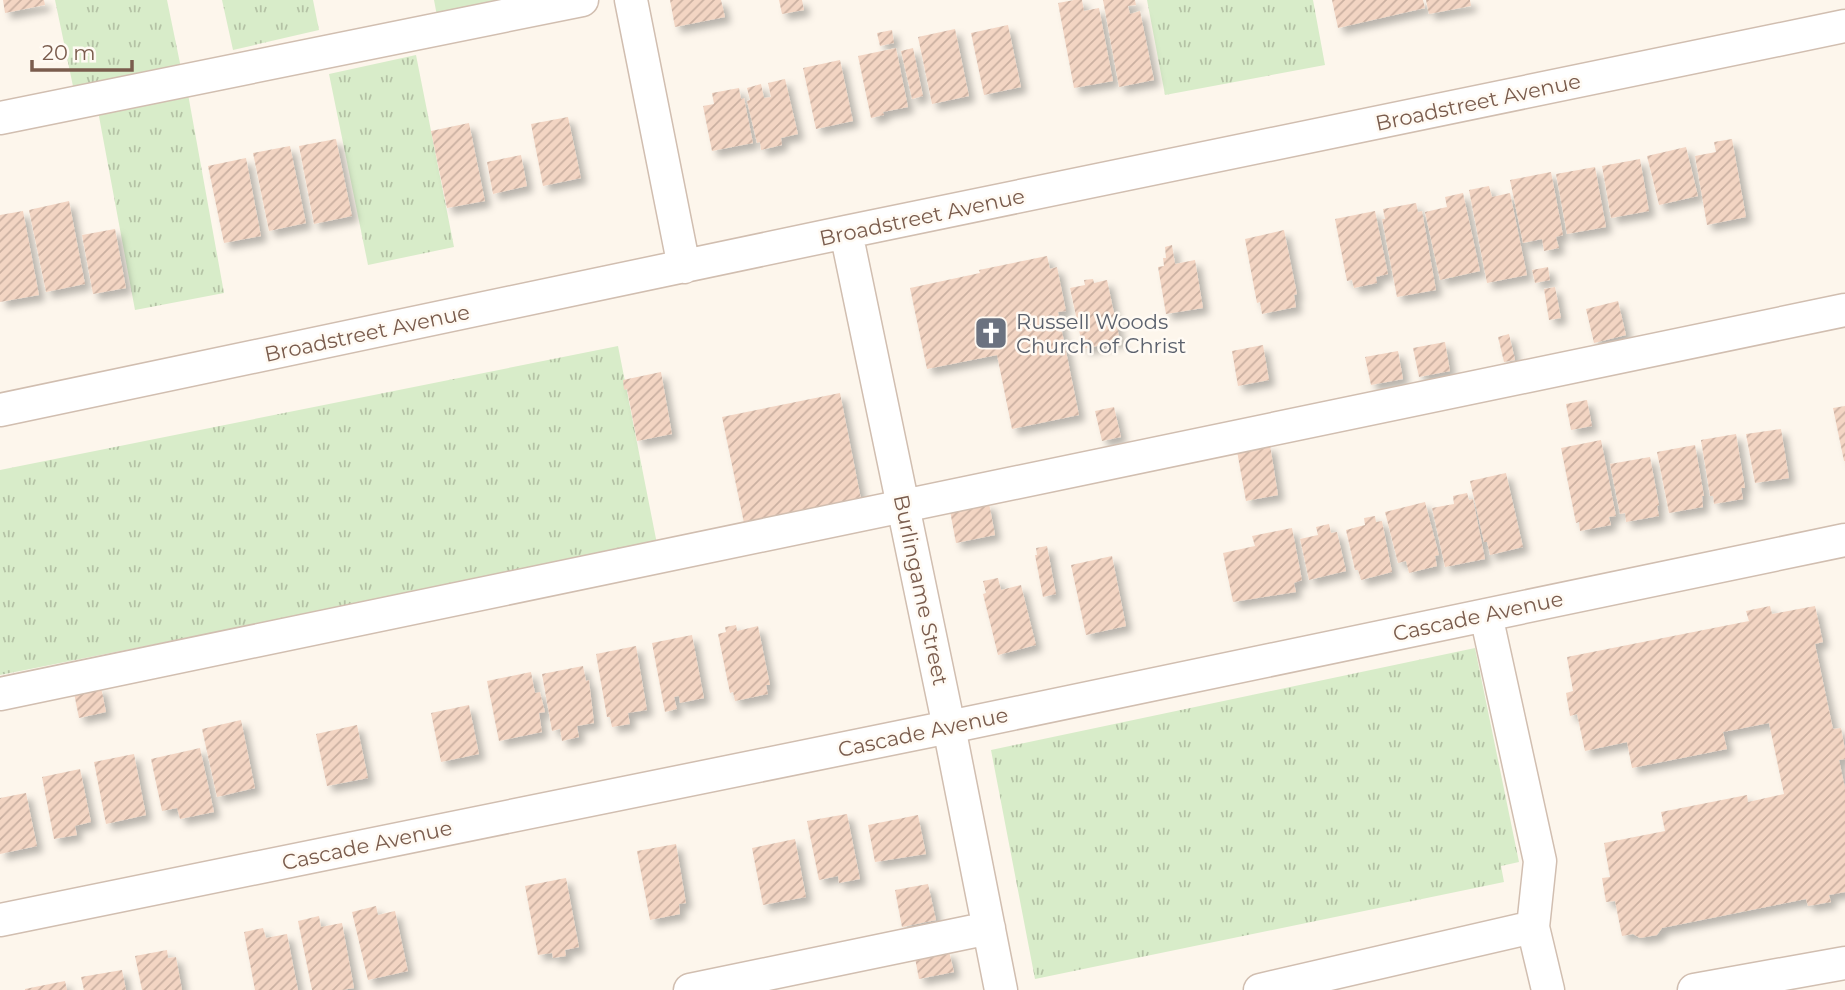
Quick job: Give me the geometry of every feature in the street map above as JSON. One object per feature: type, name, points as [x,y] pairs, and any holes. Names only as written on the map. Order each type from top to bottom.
[{"type":"street","points":[[0,118],[582,0]]},
{"type":"street","points":[[631,0],[684,267]]},
{"type":"street","name":"Broadstreet Avenue","points":[[0,410],[1845,26]]},
{"type":"street","name":"Burlingame Street","points":[[846,232],[1002,990]]},
{"type":"street","points":[[0,694],[1845,310]]},
{"type":"street","name":"Cascade Avenue","points":[[0,920],[949,727],[1845,540]]},
{"type":"street","points":[[1486,615],[1540,861],[1533,927],[1548,990]]},
{"type":"street","points":[[1260,990],[1533,927]]},
{"type":"street","points":[[690,990],[989,928]]},
{"type":"street","points":[[1694,990],[1845,963]]},
{"type":"green space","points":[[55,0],[167,0],[181,68],[74,91]]},
{"type":"green space","points":[[222,0],[313,0],[319,30],[233,50]]},
{"type":"green space","points":[[434,0],[517,0],[437,16]]},
{"type":"green space","points":[[1147,0],[1313,0],[1325,65],[1165,95]]},
{"type":"green space","points":[[416,55],[454,247],[368,265],[329,74]]},
{"type":"green space","points":[[188,94],[224,293],[135,310],[98,111]]},
{"type":"green space","points":[[618,346],[657,544],[0,675],[0,470]]},
{"type":"green space","points":[[1475,648],[1519,862],[1501,866],[1504,882],[1035,979],[991,750]]},
{"type":"building","points":[[3,0],[44,0],[45,5],[5,13]]},
{"type":"building","points":[[670,0],[721,0],[725,17],[675,27]]},
{"type":"building","points":[[779,0],[802,0],[804,10],[782,14]]},
{"type":"building","points":[[1082,0],[1084,11],[1099,8],[1113,81],[1074,88],[1058,3]]},
{"type":"building","points":[[1103,0],[1135,0],[1136,5],[1128,6],[1130,14],[1140,11],[1154,80],[1119,87]]},
{"type":"building","points":[[1332,0],[1423,0],[1425,8],[1338,28]]},
{"type":"building","points":[[1426,0],[1470,0],[1471,6],[1429,14]]},
{"type":"building","points":[[1008,25],[1021,87],[984,95],[971,33]]},
{"type":"building","points":[[955,29],[969,96],[932,104],[918,37]]},
{"type":"building","points":[[892,30],[894,43],[880,46],[877,33]]},
{"type":"building","points":[[896,48],[908,107],[883,112],[884,115],[871,118],[858,56]]},
{"type":"building","points":[[913,48],[923,96],[912,99],[901,51]]},
{"type":"building","points":[[840,60],[853,121],[816,129],[803,68]]},
{"type":"building","points":[[785,79],[798,134],[781,138],[782,145],[761,150],[747,101],[750,100],[747,88],[761,84],[764,98],[771,97],[768,83]]},
{"type":"building","points":[[739,88],[741,99],[744,98],[753,143],[712,151],[703,106],[714,104],[712,93]]},
{"type":"building","points":[[568,117],[581,178],[543,186],[531,124]]},
{"type":"building","points":[[469,123],[485,201],[447,208],[431,131]]},
{"type":"building","points":[[336,139],[352,216],[314,224],[299,146]]},
{"type":"building","points":[[1732,139],[1746,217],[1707,225],[1695,156],[1716,152],[1714,142]]},
{"type":"building","points":[[290,146],[306,223],[269,231],[253,153]]},
{"type":"building","points":[[1686,147],[1698,196],[1659,205],[1647,156]]},
{"type":"building","points":[[521,155],[527,186],[493,194],[487,162]]},
{"type":"building","points":[[246,158],[261,236],[224,243],[208,166]]},
{"type":"building","points":[[1640,159],[1649,211],[1611,218],[1602,166]]},
{"type":"building","points":[[1595,167],[1606,227],[1567,234],[1556,174]]},
{"type":"building","points":[[1551,172],[1563,235],[1556,237],[1559,248],[1544,251],[1542,239],[1523,243],[1510,180]]},
{"type":"building","points":[[1489,186],[1492,197],[1510,193],[1527,275],[1487,283],[1469,190]]},
{"type":"building","points":[[1463,193],[1480,271],[1440,280],[1425,212],[1447,207],[1445,197]]},
{"type":"building","points":[[69,201],[85,284],[46,292],[29,210]]},
{"type":"building","points":[[1416,203],[1418,212],[1422,211],[1436,290],[1397,297],[1382,219],[1385,219],[1383,209]]},
{"type":"building","points":[[23,211],[39,295],[0,302],[0,215]]},
{"type":"building","points":[[1375,211],[1388,274],[1376,277],[1377,283],[1354,288],[1352,280],[1347,281],[1335,219]]},
{"type":"building","points":[[115,229],[126,288],[93,294],[82,235]]},
{"type":"building","points":[[1284,230],[1297,294],[1294,295],[1296,307],[1262,314],[1260,302],[1257,303],[1245,239]]},
{"type":"building","points":[[1172,245],[1175,264],[1195,260],[1203,308],[1166,314],[1158,267],[1164,266],[1165,247]]},
{"type":"building","name":"Russell Woods Church of Christ","points":[[1047,256],[1050,269],[1057,267],[1066,311],[1058,312],[1079,415],[1012,429],[997,355],[927,369],[910,288]]},
{"type":"building","points":[[1548,267],[1550,280],[1535,283],[1532,270]]},
{"type":"building","points":[[1093,279],[1094,283],[1107,280],[1120,341],[1083,349],[1070,288],[1085,285],[1084,280]]},
{"type":"building","points":[[1555,287],[1561,318],[1549,320],[1544,289]]},
{"type":"building","points":[[1618,301],[1626,335],[1594,343],[1586,309]]},
{"type":"building","points":[[1509,334],[1515,360],[1504,362],[1498,337]]},
{"type":"building","points":[[1445,342],[1450,371],[1419,377],[1413,348]]},
{"type":"building","points":[[1263,345],[1269,380],[1238,386],[1232,351]]},
{"type":"building","points":[[1398,351],[1403,379],[1371,385],[1365,357]]},
{"type":"building","points":[[661,372],[672,434],[637,441],[623,380]]},
{"type":"building","points":[[840,393],[861,499],[744,523],[722,417]]},
{"type":"building","points":[[1587,400],[1592,426],[1571,430],[1566,404]]},
{"type":"building","points":[[1845,406],[1845,461],[1844,461],[1833,408]]},
{"type":"building","points":[[1114,407],[1121,437],[1102,441],[1095,411]]},
{"type":"building","points":[[1781,429],[1789,478],[1755,483],[1746,434]]},
{"type":"building","points":[[1736,434],[1745,488],[1741,488],[1743,499],[1714,504],[1713,496],[1710,496],[1701,440]]},
{"type":"building","points":[[1601,440],[1616,516],[1609,517],[1611,525],[1580,531],[1579,522],[1576,523],[1561,448]]},
{"type":"building","points":[[1270,445],[1278,495],[1246,501],[1237,451]]},
{"type":"building","points":[[1695,445],[1704,496],[1703,507],[1669,513],[1657,452]]},
{"type":"building","points":[[1650,457],[1659,516],[1626,522],[1625,513],[1620,514],[1610,464]]},
{"type":"building","points":[[1506,473],[1523,547],[1490,555],[1487,542],[1484,542],[1470,481]]},
{"type":"building","points":[[1467,493],[1469,500],[1473,499],[1485,559],[1445,567],[1432,508],[1454,504],[1453,496]]},
{"type":"building","points":[[1425,502],[1439,555],[1435,556],[1437,566],[1409,573],[1406,561],[1398,563],[1385,512]]},
{"type":"building","points":[[989,503],[995,535],[956,543],[950,511]]},
{"type":"building","points":[[1375,516],[1376,522],[1382,521],[1392,572],[1361,580],[1358,570],[1355,570],[1346,530],[1365,525],[1364,518]]},
{"type":"building","points":[[1329,524],[1331,533],[1337,532],[1346,571],[1309,580],[1300,539],[1318,535],[1316,527]]},
{"type":"building","points":[[1292,528],[1302,580],[1294,583],[1296,592],[1233,602],[1223,553],[1255,546],[1252,536]]},
{"type":"building","points":[[1047,546],[1056,594],[1043,597],[1035,555],[1036,548]]},
{"type":"building","points":[[1112,556],[1126,626],[1086,635],[1071,565]]},
{"type":"building","points":[[998,578],[1001,590],[1021,585],[1036,645],[998,655],[983,594],[986,593],[983,581]]},
{"type":"building","points":[[1770,606],[1772,614],[1815,606],[1823,642],[1815,644],[1833,729],[1841,728],[1845,750],[1845,759],[1839,760],[1845,788],[1845,892],[1829,895],[1831,902],[1808,906],[1806,899],[1662,928],[1657,935],[1640,938],[1633,934],[1622,936],[1615,901],[1606,902],[1602,878],[1610,877],[1604,843],[1665,831],[1661,812],[1747,795],[1748,802],[1784,794],[1769,723],[1723,732],[1727,749],[1632,768],[1627,742],[1585,751],[1577,714],[1570,716],[1566,693],[1573,691],[1567,657],[1749,621],[1746,611]]},
{"type":"building","points":[[736,625],[737,631],[758,626],[770,685],[766,685],[768,694],[735,701],[733,692],[730,693],[718,634],[726,632],[725,627]]},
{"type":"building","points":[[692,635],[704,698],[680,703],[679,696],[674,697],[677,709],[665,712],[652,643]]},
{"type":"building","points":[[636,646],[647,710],[628,713],[630,724],[612,727],[610,717],[607,717],[596,654]]},
{"type":"building","points":[[583,666],[586,681],[589,680],[594,723],[577,726],[579,737],[562,741],[560,729],[552,731],[542,674]]},
{"type":"building","points":[[531,672],[535,693],[540,692],[545,712],[539,713],[542,732],[499,741],[487,681]]},
{"type":"building","points":[[101,687],[106,712],[79,718],[74,693]]},
{"type":"building","points":[[469,705],[479,754],[441,762],[431,713]]},
{"type":"building","points":[[241,720],[255,788],[217,797],[202,729]]},
{"type":"building","points":[[357,725],[368,778],[327,786],[316,734]]},
{"type":"building","points":[[200,748],[214,812],[180,819],[177,808],[162,811],[151,759]]},
{"type":"building","points":[[134,754],[146,815],[106,824],[94,762]]},
{"type":"building","points":[[80,769],[91,822],[75,826],[77,835],[54,839],[42,777]]},
{"type":"building","points":[[26,793],[37,846],[0,854],[0,798]]},
{"type":"building","points":[[847,814],[860,879],[839,883],[838,876],[819,880],[807,821]]},
{"type":"building","points":[[918,815],[926,854],[875,862],[868,825]]},
{"type":"building","points":[[795,839],[806,897],[763,905],[752,848]]},
{"type":"building","points":[[676,844],[686,903],[679,904],[680,914],[650,920],[637,851]]},
{"type":"building","points":[[566,878],[579,947],[565,950],[566,956],[553,958],[552,953],[538,955],[525,886]]},
{"type":"building","points":[[928,884],[936,920],[902,927],[895,890]]},
{"type":"building","points":[[376,906],[378,915],[395,911],[408,971],[368,980],[352,912]]},
{"type":"building","points":[[319,916],[321,927],[342,923],[354,988],[312,990],[298,921]]},
{"type":"building","points":[[263,928],[266,938],[287,934],[298,990],[255,990],[244,932]]},
{"type":"building","points":[[167,950],[168,958],[176,957],[182,990],[142,990],[135,956]]},
{"type":"building","points":[[949,951],[954,972],[919,979],[915,958]]},
{"type":"building","points":[[122,970],[126,990],[84,990],[81,977]]},
{"type":"building","points":[[65,981],[67,990],[25,990],[25,989]]},
{"type":"place","name":"Russell Woods Church of Christ","points":[[991,333]]}]
